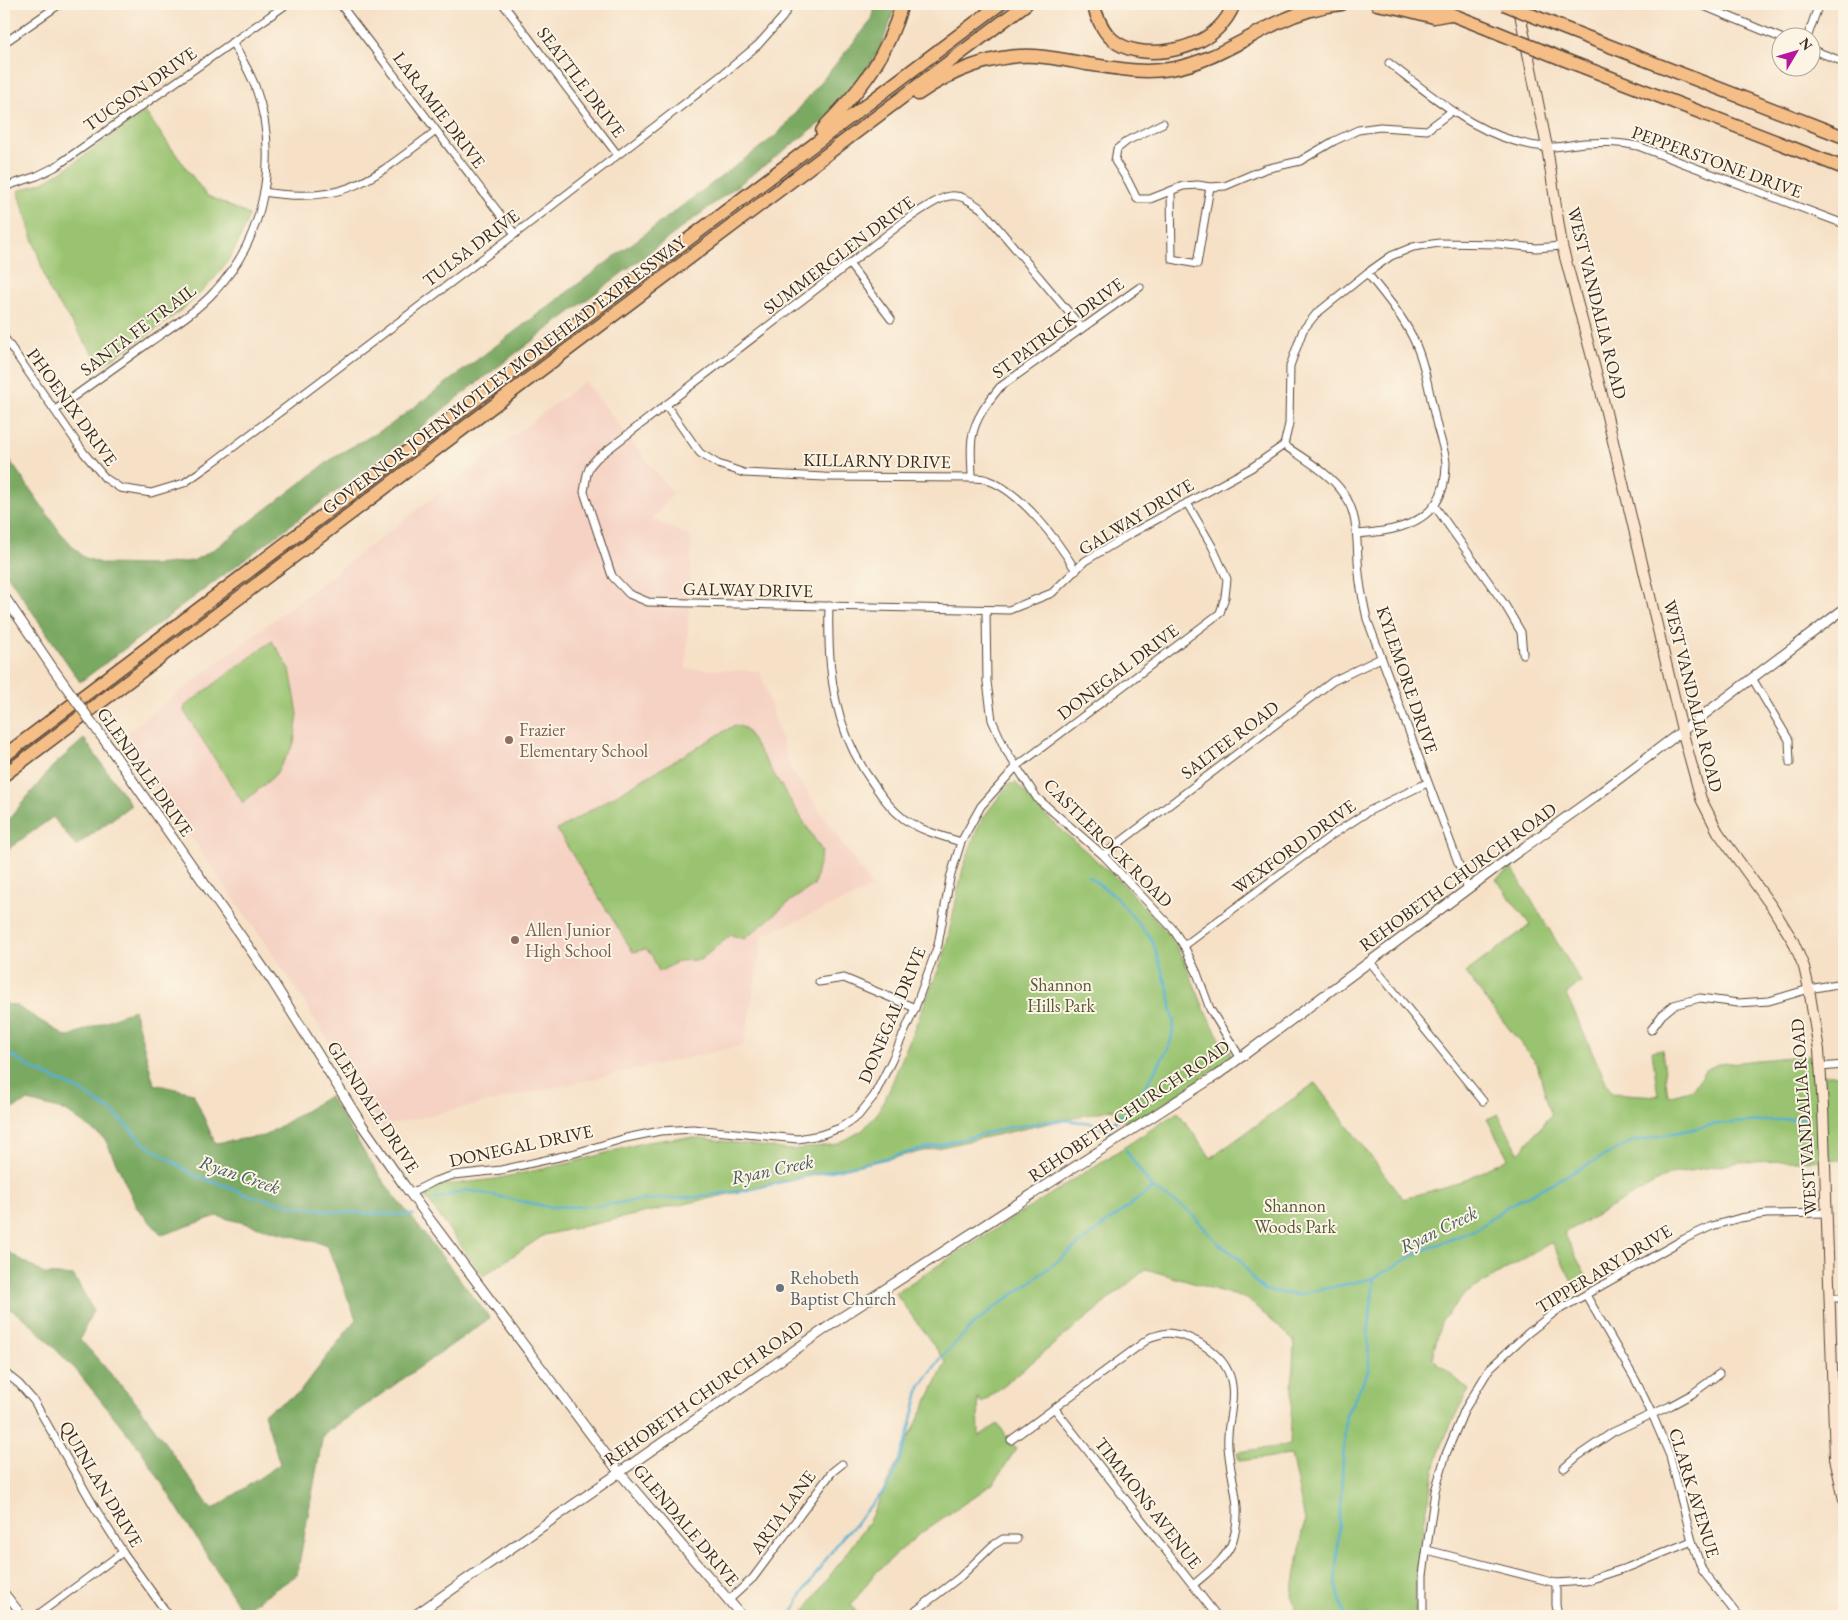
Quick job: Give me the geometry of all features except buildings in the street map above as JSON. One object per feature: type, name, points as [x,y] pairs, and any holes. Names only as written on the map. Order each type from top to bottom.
[{"type":"highway","points":[[816,143],[826,125],[862,86],[883,54],[898,19],[902,4]]},
{"type":"highway","name":"GOVERNOR JOHN MOTLEY MOREHEAD EXPRESSWAY","points":[[4,756],[1000,4]]},
{"type":"highway","name":"GOVERNOR JOHN MOTLEY MOREHEAD EXPRESSWAY","points":[[4,776],[1026,4]]},
{"type":"highway","points":[[1093,4],[1099,23],[1113,40],[1126,48],[1140,52],[1158,52],[1180,48],[1201,40],[1216,31],[1228,18],[1234,4]]},
{"type":"highway","points":[[844,141],[889,114],[939,80],[982,62],[1018,56],[1034,56],[1130,71],[1170,69],[1206,59],[1299,14],[1326,6],[1342,4]]},
{"type":"highway","points":[[1377,4],[1434,18],[1450,14]]},
{"type":"highway","points":[[1425,4],[1844,168]]},
{"type":"highway","points":[[1504,4],[1844,137]]},
{"type":"main road","name":"WEST VANDALIA ROAD","points":[[1517,4],[1547,147],[1562,246],[1600,387],[1682,730],[1701,798],[1718,832],[1772,907],[1793,941],[1804,967],[1809,989],[1820,1067],[1835,1458],[1844,1500]]},
{"type":"street","points":[[4,43],[60,4]]},
{"type":"street","name":"TUCSON DRIVE","points":[[4,187],[29,179],[55,167],[287,4]]},
{"type":"street","name":"LARAMIE DRIVE","points":[[340,4],[515,234]]},
{"type":"street","name":"SEATTLE DRIVE","points":[[503,4],[617,154]]},
{"type":"street","name":"TULSA DRIVE","points":[[152,493],[184,483],[211,464],[515,234],[758,45],[782,18],[791,4]]},
{"type":"street","points":[[1699,4],[1770,33]]},
{"type":"street","points":[[1810,28],[1819,4]]},
{"type":"street","name":"SANTA FE TRAIL","points":[[55,410],[194,311],[216,290],[243,252],[257,220],[264,192],[267,171],[265,126],[255,85],[232,42]]},
{"type":"street","points":[[1820,53],[1844,62]]},
{"type":"street","name":"PEPPERSTONE DRIVE","points":[[1389,62],[1452,111],[1480,128],[1514,141],[1547,147],[1614,142],[1638,146],[1844,224]]},
{"type":"street","points":[[1162,123],[1126,141],[1117,149],[1115,161],[1137,199],[1150,199],[1183,186],[1210,188],[1225,186],[1265,169],[1300,161],[1334,141],[1358,130],[1380,127],[1427,130],[1452,111]]},
{"type":"street","points":[[264,192],[317,196],[348,190],[375,177],[436,131]]},
{"type":"street","points":[[1171,191],[1172,259],[1198,264],[1210,188]]},
{"type":"street","name":"SUMMERGLEN DRIVE","points":[[598,458],[902,223],[927,207],[950,196],[966,198],[982,209],[1082,328]]},
{"type":"street","points":[[1284,445],[1289,424],[1290,366],[1303,330],[1316,314],[1367,273],[1392,256],[1413,247],[1439,242],[1498,244],[1536,248],[1562,246]]},
{"type":"street","points":[[850,265],[891,319]]},
{"type":"street","points":[[1357,534],[1378,532],[1417,520],[1434,506],[1445,484],[1446,461],[1414,340],[1397,310],[1367,273]]},
{"type":"street","name":"ST PATRICK DRIVE","points":[[972,478],[972,438],[976,422],[984,407],[1000,387],[1140,287]]},
{"type":"street","name":"PHOENIX DRIVE","points":[[4,337],[104,478],[120,488],[152,493]]},
{"type":"street","name":"KILLARNY DRIVE","points":[[666,405],[700,453],[718,464],[744,473],[824,477],[972,478],[987,480],[1009,492],[1042,523],[1076,571]]},
{"type":"street","name":"GALWAY DRIVE","points":[[598,458],[590,466],[584,492],[612,576],[629,594],[648,602],[1009,610],[1052,593],[1085,562],[1251,468],[1284,445]]},
{"type":"street","name":"KYLEMORE DRIVE","points":[[1284,445],[1330,478],[1345,494],[1354,515],[1359,574],[1365,610],[1427,783],[1468,889]]},
{"type":"street","name":"DONEGAL DRIVE","points":[[411,1193],[435,1181],[454,1175],[501,1170],[660,1131],[693,1129],[798,1139],[820,1136],[840,1128],[858,1116],[874,1096],[915,1008],[938,945],[950,878],[961,842],[981,806],[1016,768],[1220,613],[1226,597],[1227,579],[1212,546],[1187,503]]},
{"type":"street","points":[[1434,506],[1509,612],[1521,632],[1524,654]]},
{"type":"street","name":"GLENDALE DRIVE","points":[[4,596],[273,982],[362,1124],[398,1177],[619,1472],[742,1616]]},
{"type":"street","points":[[829,606],[828,646],[832,686],[842,725],[863,770],[886,803],[903,818],[923,830],[961,842]]},
{"type":"street","name":"CASTLEROCK ROAD","points":[[986,610],[987,682],[992,720],[1005,749],[1037,798],[1103,855],[1160,915],[1184,946],[1197,973],[1210,1009],[1240,1057]]},
{"type":"street","name":"REHOBETH CHURCH ROAD","points":[[414,1616],[845,1315],[1217,1076],[1240,1057],[1592,799],[1843,611]]},
{"type":"street","name":"SALTEE ROAD","points":[[1103,855],[1333,681],[1381,658]]},
{"type":"street","points":[[1752,678],[1789,740],[1790,763]]},
{"type":"street","name":"WEXFORD DRIVE","points":[[1184,946],[1332,835],[1369,811],[1427,783]]},
{"type":"street","points":[[1370,962],[1483,1101]]},
{"type":"street","points":[[820,982],[844,978],[915,1008]]},
{"type":"street","points":[[1651,1030],[1662,1015],[1674,1005],[1700,998],[1738,1003],[1769,1001],[1844,981]]},
{"type":"street","points":[[1820,1067],[1844,1065]]},
{"type":"street","name":"TIPPERARY DRIVE","points":[[1423,1616],[1423,1575],[1436,1490],[1446,1454],[1465,1409],[1490,1368],[1555,1312],[1684,1239],[1712,1226],[1740,1218],[1766,1214],[1827,1213]]},
{"type":"street","name":"CLARK AVENUE","points":[[1586,1295],[1636,1382],[1670,1456],[1692,1541],[1702,1570],[1738,1616]]},
{"type":"street","points":[[1830,1298],[1844,1298]]},
{"type":"street","points":[[1012,1440],[1151,1337],[1167,1333],[1187,1337],[1202,1344],[1214,1353],[1225,1367],[1232,1385],[1228,1445],[1238,1501],[1237,1522],[1233,1542],[1222,1558],[1193,1585]]},
{"type":"street","name":"QUINLAN DRIVE","points":[[4,1372],[19,1384],[34,1401],[95,1508],[168,1616]]},
{"type":"street","points":[[1564,1468],[1613,1432],[1692,1394],[1719,1374]]},
{"type":"street","name":"TIMMONS AVENUE","points":[[1055,1409],[1217,1616]]},
{"type":"street","name":"ARTA LANE","points":[[728,1600],[753,1578],[832,1472],[842,1464]]},
{"type":"street","points":[[909,1616],[960,1577],[992,1546],[1003,1539],[1017,1539]]},
{"type":"street","points":[[1427,1550],[1556,1583],[1586,1581],[1629,1567],[1692,1541]]},
{"type":"street","points":[[36,1616],[123,1552]]},
{"type":"street","points":[[1556,1583],[1558,1616]]},
{"type":"street","points":[[4,1592],[23,1616]]},
{"type":"shaded area","points":[[585,381],[673,494],[653,519],[692,538],[686,669],[760,671],[790,768],[873,888],[763,935],[744,1045],[382,1126],[285,972],[121,737]]},
{"type":"green space","points":[[875,4],[895,4],[877,54],[847,95],[823,121],[470,388],[405,440],[80,682],[4,570],[4,452],[60,532],[83,557],[103,564],[155,565],[193,561],[216,548],[337,455],[389,426],[778,134],[872,20]]},
{"type":"green space","points":[[145,112],[206,195],[249,215],[236,247],[210,284],[158,328],[102,366],[49,290],[18,191],[43,182],[64,170]]},
{"type":"green space","points":[[272,641],[290,669],[298,714],[294,744],[275,775],[243,803],[184,711],[185,706]]},
{"type":"green space","points":[[735,725],[745,728],[822,851],[814,885],[788,903],[745,939],[731,935],[700,960],[679,961],[659,972],[652,956],[646,949],[633,952],[557,830]]},
{"type":"green space","points":[[84,739],[131,805],[76,846],[53,817],[4,852],[4,825],[53,766]]},
{"type":"green space","name":"Shannon Hills Park","points":[[1016,783],[1046,816],[1124,885],[1168,934],[1183,958],[1206,1013],[1219,1037],[1230,1051],[1230,1058],[1128,1126],[1113,1109],[544,1235],[483,1276],[424,1195],[437,1186],[495,1179],[570,1163],[642,1143],[675,1138],[700,1138],[790,1150],[838,1144],[863,1130],[876,1115],[888,1093],[944,956],[963,868],[978,827],[1009,784]]},
{"type":"green space","name":"Shannon Woods Park","points":[[1512,868],[1581,982],[1566,994],[1611,1093],[1658,1096],[1652,1051],[1662,1049],[1668,1096],[1693,1089],[1705,1070],[1718,1064],[1810,1055],[1811,1076],[1844,1074],[1844,1160],[1742,1162],[1671,1174],[1564,1233],[1590,1284],[1577,1291],[1552,1242],[1465,1294],[1441,1322],[1432,1358],[1469,1390],[1448,1431],[1435,1465],[1419,1555],[1415,1616],[1297,1616],[1292,1595],[1305,1520],[1291,1455],[1239,1461],[1237,1452],[1290,1445],[1294,1340],[1247,1299],[1146,1269],[982,1403],[978,1398],[979,1436],[998,1424],[1016,1449],[994,1483],[918,1535],[874,1574],[851,1605],[859,1616],[801,1616],[868,1523],[946,1362],[895,1293],[1178,1112],[1211,1158],[1315,1083],[1403,1199],[1461,1182],[1508,1158],[1487,1119],[1498,1114],[1519,1153],[1551,1115],[1537,1064],[1465,973],[1530,925],[1496,879]]},
{"type":"green space","points":[[4,1004],[15,1005],[67,1037],[134,1010],[154,1084],[193,1093],[215,1143],[264,1136],[329,1096],[383,1181],[490,1318],[323,1435],[297,1575],[242,1611],[141,1450],[76,1370],[27,1320],[4,1305],[4,1258],[7,1251],[44,1274],[74,1276],[93,1310],[80,1339],[139,1406],[212,1510],[280,1464],[264,1413],[299,1393],[356,1319],[327,1245],[217,1216],[162,1235],[137,1208],[105,1139],[66,1111],[28,1101],[4,1113]]},
{"type":"waterway","points":[[1088,876],[1116,897],[1152,940],[1169,992],[1174,1026],[1169,1047],[1142,1092],[1128,1110],[1106,1130]]},
{"type":"waterway","name":"Ryan Creek","points":[[4,1050],[29,1067],[79,1090],[114,1113],[144,1143],[195,1176],[224,1185],[244,1194],[295,1206],[338,1212],[414,1215]]},
{"type":"waterway","name":"Ryan Creek","points":[[1126,1150],[1152,1188],[1188,1210],[1218,1243],[1239,1258],[1255,1282],[1265,1290],[1296,1295],[1374,1278],[1419,1252],[1479,1228],[1506,1207],[1631,1142],[1717,1124],[1808,1118]]},
{"type":"waterway","name":"Ryan Creek","points":[[434,1200],[467,1190],[549,1207],[595,1206],[644,1200],[694,1197],[747,1190],[1006,1128],[1037,1123],[1063,1120],[1092,1123],[1112,1133]]},
{"type":"waterway","points":[[792,1616],[799,1599],[843,1536],[855,1525],[893,1478],[908,1436],[920,1387],[941,1358],[974,1324],[995,1307],[1024,1287],[1152,1188]]},
{"type":"waterway","points":[[1345,1616],[1335,1584],[1346,1415],[1369,1367],[1368,1336],[1374,1278]]},
{"type":"place","name":"Frazier Elementary School","points":[[509,740]]},
{"type":"place","name":"Allen Junior High School","points":[[515,940]]},
{"type":"place","name":"Rehobeth Baptist Church","points":[[780,1288]]}]
